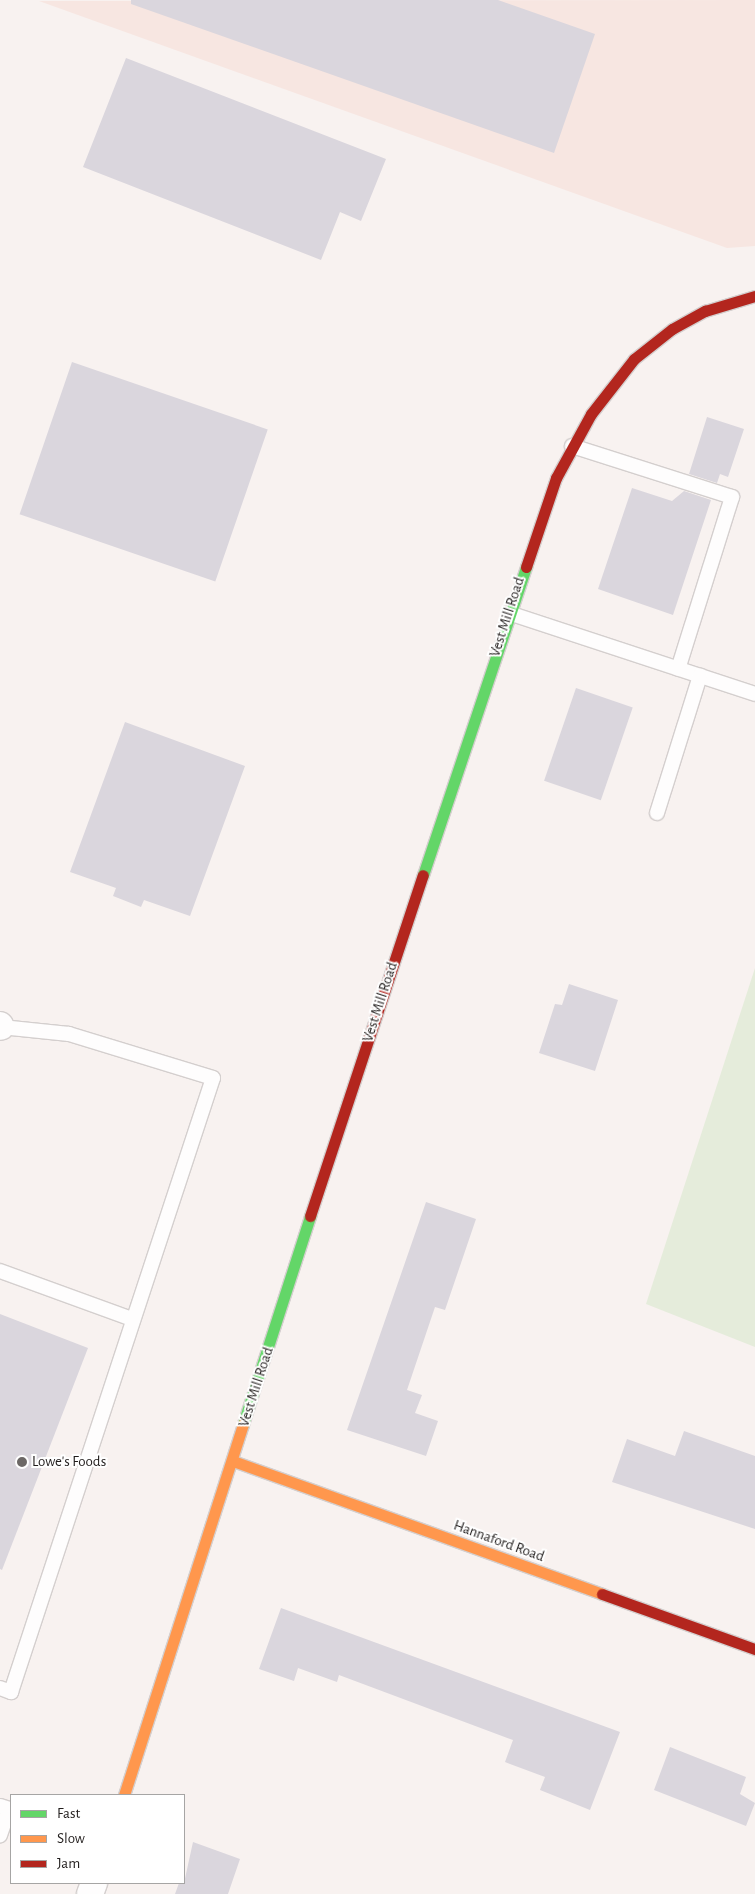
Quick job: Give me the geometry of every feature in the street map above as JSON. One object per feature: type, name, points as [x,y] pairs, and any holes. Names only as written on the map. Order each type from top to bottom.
[{"type":"street","name":"Vest Mill Road","points":[[124,1794],[536,530],[572,446],[619,375],[651,344],[705,311],[755,296]]},
{"type":"street","name":"Hannaford Road","points":[[233,1461],[755,1649]]},
{"type":"lane","points":[[572,446],[732,497],[678,669]]},
{"type":"lane","points":[[509,613],[755,694]]},
{"type":"lane","points":[[657,813],[700,676]]},
{"type":"lane","points":[[0,1688],[11,1692],[132,1319],[213,1078],[69,1034],[1,1026]]},
{"type":"lane","points":[[0,1271],[132,1319]]},
{"type":"lane","points":[[0,1806],[9,1809],[0,1835]]},
{"type":"shaded area","points":[[755,0],[755,246],[727,248],[39,1]]},
{"type":"green space","points":[[755,968],[755,1347],[646,1304]]},
{"type":"building","points":[[131,0],[498,0],[595,34],[554,153],[131,4]]},
{"type":"building","points":[[126,58],[386,159],[361,221],[340,212],[321,260],[83,167]]},
{"type":"building","points":[[72,362],[268,429],[215,582],[20,514]]},
{"type":"building","points":[[707,417],[744,429],[728,477],[720,474],[717,483],[689,474]]},
{"type":"building","points":[[632,488],[672,501],[684,491],[711,500],[673,615],[598,589]]},
{"type":"building","points":[[576,688],[633,708],[601,800],[544,781]]},
{"type":"building","points":[[125,722],[245,766],[190,916],[144,900],[141,907],[113,896],[116,888],[70,872]]},
{"type":"building","points":[[569,984],[618,1000],[595,1071],[539,1053],[555,1004],[562,1005]]},
{"type":"building","points":[[426,1202],[476,1219],[445,1310],[435,1307],[407,1390],[422,1395],[415,1413],[438,1421],[426,1456],[347,1430]]},
{"type":"building","name":"Lowe's Foods","points":[[0,1314],[88,1348],[2,1570],[0,1569]]},
{"type":"building","points":[[684,1431],[755,1456],[755,1529],[612,1482],[627,1439],[675,1456]]},
{"type":"building","points":[[281,1608],[620,1732],[590,1810],[540,1790],[545,1777],[505,1762],[513,1740],[339,1675],[337,1682],[298,1668],[294,1681],[259,1669]]},
{"type":"building","points":[[670,1747],[746,1777],[740,1794],[755,1803],[746,1826],[654,1790]]},
{"type":"building","points":[[193,1842],[240,1859],[228,1894],[175,1894],[179,1884],[185,1884]]},
{"type":"traffic: fast","points":[[423,875],[526,567]]},
{"type":"traffic: fast","points":[[243,1424],[310,1216]]},
{"type":"traffic: slow","points":[[124,1794],[243,1424]]},
{"type":"traffic: slow","points":[[233,1461],[602,1594]]},
{"type":"traffic: jam","points":[[526,567],[556,478],[591,414],[634,359],[672,329],[705,311],[755,296]]},
{"type":"traffic: jam","points":[[310,1216],[423,875]]},
{"type":"traffic: jam","points":[[602,1594],[755,1649]]},
{"type":"place","name":"Lowe's Foods","points":[[22,1462]]}]
